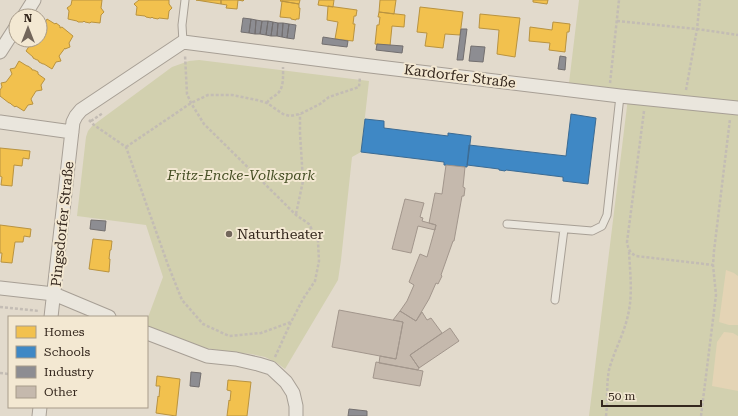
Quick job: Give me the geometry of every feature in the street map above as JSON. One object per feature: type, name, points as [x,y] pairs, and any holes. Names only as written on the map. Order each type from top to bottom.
[{"type":"street","points":[[0,52],[8,40]]},
{"type":"street","name":"Kardorfer Straße","points":[[182,42],[616,99],[684,102],[735,107]]},
{"type":"street","points":[[0,122],[72,132],[73,122],[81,110],[182,42]]},
{"type":"street","name":"Pingsdorfer Straße","points":[[52,315],[72,132]]},
{"type":"street","points":[[0,288],[54,294],[107,316]]},
{"type":"street","points":[[148,333],[207,356],[236,359],[271,368],[286,382],[293,393],[296,406],[296,416]]},
{"type":"lane","points":[[182,42],[182,25],[185,0]]},
{"type":"lane","points":[[507,224],[592,231],[602,226],[607,215],[616,99]]},
{"type":"lane","points":[[555,300],[564,229]]},
{"type":"path","points":[[606,416],[610,368],[628,317],[631,304],[629,251],[627,242],[644,111],[616,99],[617,21],[619,0]]},
{"type":"path","points":[[684,102],[697,29],[700,0]]},
{"type":"path","points":[[617,21],[697,29],[738,35]]},
{"type":"path","points":[[182,42],[185,57],[187,94],[204,124],[296,215],[309,224],[318,241],[319,261],[315,280],[290,322],[271,368]]},
{"type":"path","points":[[180,58],[189,57]]},
{"type":"path","points":[[267,103],[269,99],[279,92],[282,85],[283,67],[289,67]]},
{"type":"path","points":[[126,147],[191,103],[208,95],[232,95],[257,100],[267,103],[283,114],[290,116],[300,114],[320,104],[329,97],[359,87],[360,76],[353,75]]},
{"type":"path","points":[[701,416],[716,295],[714,251],[730,120],[735,107]]},
{"type":"path","points":[[81,110],[94,125],[126,147],[182,300],[203,324],[228,336],[261,333],[290,322]]},
{"type":"path","points":[[91,121],[103,112]]},
{"type":"path","points":[[296,215],[303,181],[300,114]]},
{"type":"path","points":[[730,120],[734,121]]},
{"type":"path","points":[[629,251],[636,256],[714,265]]},
{"type":"path","points":[[0,307],[52,315]]},
{"type":"green space","points":[[579,0],[738,0],[738,416],[589,416],[629,90],[569,83]]},
{"type":"green space","name":"Fritz-Encke-Volkspark","points":[[199,60],[369,81],[361,152],[352,157],[338,280],[285,369],[265,357],[201,347],[148,327],[148,317],[163,277],[146,225],[77,216],[86,137],[88,131],[92,126],[172,67],[189,61]]},
{"type":"sand","points":[[726,270],[738,276],[738,325],[729,325],[719,322]]},
{"type":"sand","points":[[724,332],[733,333],[738,336],[738,391],[712,386],[717,342]]},
{"type":"building: Homes","points":[[72,0],[102,0],[101,8],[104,12],[101,15],[100,23],[90,23],[84,21],[78,22],[68,19],[69,11],[67,8],[71,5]]},
{"type":"building: Homes","points":[[139,0],[169,0],[169,4],[172,8],[169,11],[168,19],[158,19],[136,15],[137,7],[134,4]]},
{"type":"building: Homes","points":[[196,0],[221,0],[221,4]]},
{"type":"building: Homes","points":[[221,0],[238,0],[237,9],[226,8],[227,5],[221,4]]},
{"type":"building: Homes","points":[[300,0],[299,4],[280,1]]},
{"type":"building: Homes","points":[[319,0],[334,0],[333,7],[318,5]]},
{"type":"building: Homes","points":[[380,0],[396,0],[394,14],[379,12]]},
{"type":"building: Homes","points":[[533,0],[548,0],[547,4],[533,2]]},
{"type":"building: Homes","points":[[282,1],[299,4],[299,19],[296,20],[280,17]]},
{"type":"building: Homes","points":[[328,6],[357,10],[356,16],[354,16],[353,24],[355,24],[353,41],[335,39],[338,22],[327,20]]},
{"type":"building: Homes","points":[[420,7],[463,12],[460,35],[445,34],[443,48],[425,46],[427,33],[417,32]]},
{"type":"building: Homes","points":[[379,12],[405,15],[404,27],[392,26],[390,46],[375,44],[377,25],[379,25],[380,17],[378,17]]},
{"type":"building: Homes","points":[[480,14],[520,18],[515,57],[497,54],[499,30],[479,28]]},
{"type":"building: Homes","points":[[48,20],[55,24],[56,23],[60,26],[60,28],[62,27],[73,36],[69,43],[70,47],[65,48],[59,56],[61,61],[56,62],[52,69],[33,58],[26,51],[28,48],[48,48]]},
{"type":"building: Homes","points":[[553,22],[570,24],[569,32],[567,32],[565,52],[549,50],[550,43],[529,41],[530,27],[552,30]]},
{"type":"building: Homes","points":[[19,61],[32,70],[38,72],[38,74],[45,79],[41,85],[42,90],[36,91],[31,99],[33,104],[28,105],[24,111],[16,106],[15,107],[0,96],[0,90],[2,87],[1,83],[6,82],[12,74],[10,69],[15,68]]},
{"type":"building: Homes","points":[[0,148],[30,151],[29,159],[23,158],[22,166],[14,165],[12,186],[1,185],[2,177],[0,176]]},
{"type":"building: Homes","points":[[0,225],[31,229],[30,237],[24,236],[23,242],[15,242],[12,263],[1,262],[2,253],[0,253]]},
{"type":"building: Homes","points":[[93,239],[112,241],[109,259],[109,272],[89,269]]},
{"type":"building: Homes","points":[[157,376],[180,379],[176,416],[156,413],[160,386],[156,386]]},
{"type":"building: Homes","points":[[228,380],[251,382],[247,416],[227,416],[231,391],[227,390]]},
{"type":"building: Schools","points":[[571,114],[596,118],[588,184],[563,181],[563,177],[505,171],[467,165],[469,145],[566,156]]},
{"type":"building: Schools","points":[[365,119],[384,121],[384,128],[448,136],[448,133],[471,136],[467,167],[444,165],[444,162],[361,152]]},
{"type":"building: Industry","points":[[243,18],[251,19],[249,33],[241,32]]},
{"type":"building: Industry","points":[[251,19],[256,20],[255,34],[249,33]]},
{"type":"building: Industry","points":[[256,20],[262,21],[260,34],[255,34]]},
{"type":"building: Industry","points":[[262,21],[268,21],[266,35],[260,34]]},
{"type":"building: Industry","points":[[268,21],[273,22],[271,36],[266,35]]},
{"type":"building: Industry","points":[[273,22],[278,23],[277,36],[271,36]]},
{"type":"building: Industry","points":[[278,23],[283,23],[282,37],[277,36]]},
{"type":"building: Industry","points":[[283,23],[289,24],[287,38],[282,37]]},
{"type":"building: Industry","points":[[289,24],[296,25],[294,39],[287,38]]},
{"type":"building: Industry","points":[[461,29],[467,29],[463,60],[457,60]]},
{"type":"building: Industry","points":[[323,37],[348,41],[347,47],[322,44]]},
{"type":"building: Industry","points":[[377,44],[403,46],[402,53],[376,50]]},
{"type":"building: Industry","points":[[471,46],[485,47],[483,62],[469,61]]},
{"type":"building: Industry","points":[[560,56],[566,57],[565,70],[558,69]]},
{"type":"building: Industry","points":[[91,220],[106,221],[105,231],[90,229]]},
{"type":"building: Industry","points":[[191,372],[201,373],[199,387],[190,386]]},
{"type":"building: Industry","points":[[349,409],[367,411],[367,416],[348,416]]},
{"type":"building: Other","points":[[446,165],[465,167],[463,187],[465,188],[464,196],[462,196],[454,241],[441,275],[442,276],[438,284],[436,283],[429,299],[416,321],[400,311],[407,301],[414,285],[409,282],[420,254],[427,257],[436,225],[429,223],[435,193],[442,194]]},
{"type":"building: Other","points":[[405,199],[424,203],[420,217],[423,218],[422,221],[436,225],[435,230],[418,226],[411,253],[392,249]]},
{"type":"building: Other","points":[[339,310],[403,322],[396,359],[332,347]]},
{"type":"building: Other","points":[[400,311],[416,321],[422,312],[427,320],[431,318],[442,333],[410,355],[419,368],[418,370],[379,363],[380,356],[396,359],[403,322],[393,320]]},
{"type":"building: Other","points":[[450,328],[459,341],[419,368],[410,355]]},
{"type":"building: Other","points":[[376,362],[423,371],[420,386],[373,378]]},
{"type":"place","name":"Naturtheater","points":[[229,234]]}]
